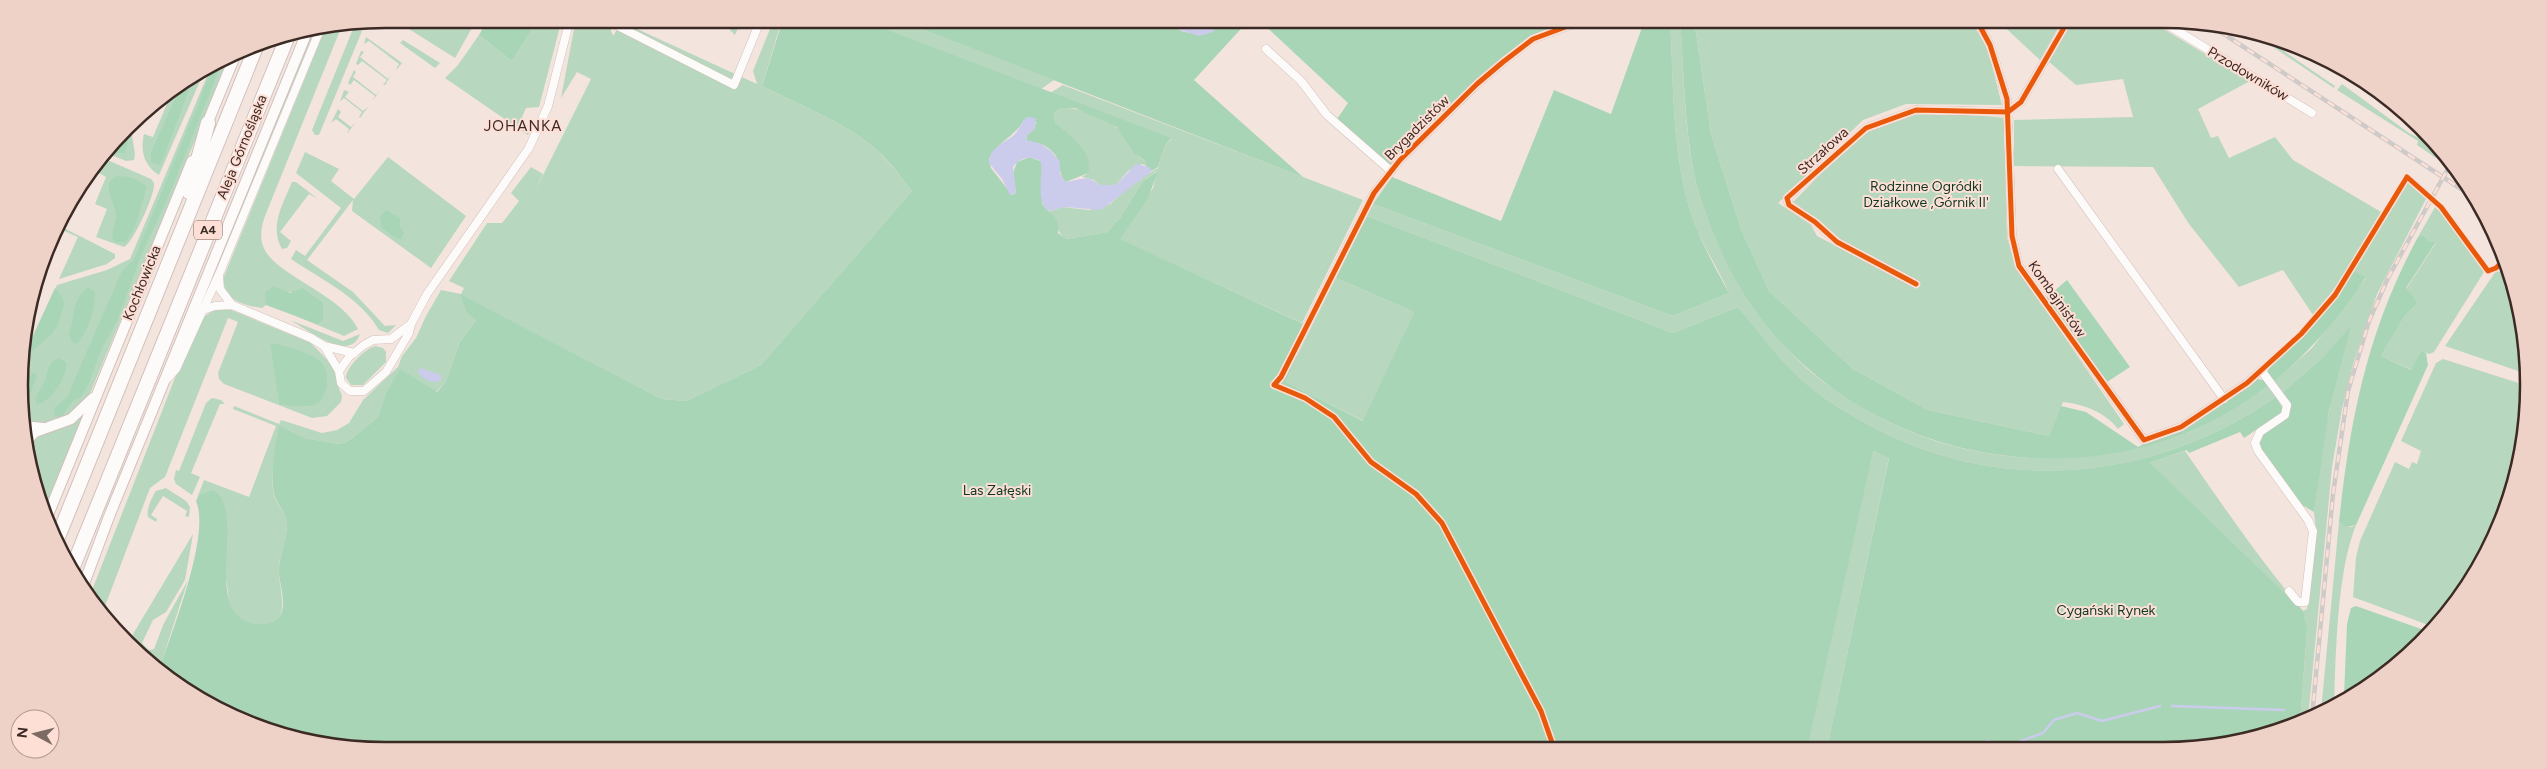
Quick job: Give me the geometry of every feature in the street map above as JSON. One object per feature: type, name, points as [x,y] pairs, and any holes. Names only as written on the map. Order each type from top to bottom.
[{"type":"highway","name":"Aleja Górnośląska","points":[[75,562],[127,427],[285,42]]},
{"type":"highway","name":"Aleja Górnośląska","points":[[60,532],[254,53]]},
{"type":"highway","points":[[180,234],[208,123]]},
{"type":"main road","points":[[86,580],[305,37]]},
{"type":"main road","name":"Kochłowicka","points":[[50,509],[233,62]]},
{"type":"main road","points":[[32,436],[44,428],[71,419],[97,394]]},
{"type":"main road","points":[[30,427],[44,428]]},
{"type":"street","points":[[324,346],[339,371],[345,388],[359,392],[368,388],[390,366],[394,356],[409,333],[411,324],[427,294],[522,160],[538,132],[548,106],[568,28]]},
{"type":"street","points":[[622,28],[734,85],[757,28]]},
{"type":"street","name":"Brygadzistów","points":[[1274,385],[1281,377],[1374,193],[1391,170],[1477,84],[1532,39],[1563,28]]},
{"type":"street","name":"Kombajnistów","points":[[1981,28],[1990,45],[2008,112],[2012,236],[2019,266],[2144,440],[2181,427],[2224,399],[2261,370],[2288,407],[2280,419],[2260,432],[2255,443],[2258,451],[2308,520],[2313,531],[2305,602],[2298,602],[2289,591]]},
{"type":"street","points":[[2008,112],[2020,102],[2064,28]]},
{"type":"street","name":"Przodowników","points":[[2173,28],[2312,113]]},
{"type":"street","points":[[166,380],[176,369],[196,320],[203,310],[220,272],[318,34]]},
{"type":"street","name":"Brygadzistów","points":[[1266,49],[1301,81],[1327,115],[1391,170]]},
{"type":"street","name":"Strzałowa","points":[[1916,284],[1837,242],[1816,222],[1789,205],[1787,198],[1866,128],[1916,110],[2008,112]]},
{"type":"street","points":[[2058,169],[2224,399]]},
{"type":"street","points":[[220,272],[220,289],[232,305]]},
{"type":"street","points":[[203,310],[214,306],[232,305],[311,338],[324,346],[354,353]]},
{"type":"street","points":[[339,371],[354,353],[373,340],[386,340],[411,324]]},
{"type":"street","points":[[386,340],[393,349],[394,356]]},
{"type":"green space","points":[[407,28],[472,28],[455,58]]},
{"type":"green space","points":[[483,28],[533,28],[512,61],[479,35]]},
{"type":"green space","points":[[533,28],[560,28],[539,107],[526,108],[520,122],[531,127],[528,135],[445,78],[458,65],[479,35],[512,61]]},
{"type":"green space","points":[[574,28],[610,28],[613,36],[618,28],[635,28],[757,84],[753,71],[770,28],[779,28],[762,86],[832,120],[859,136],[882,156],[912,191],[761,365],[686,401],[662,399],[461,295],[476,320],[460,342],[446,381],[436,392],[386,393],[377,418],[347,442],[338,444],[305,438],[280,427],[272,478],[274,495],[287,520],[287,530],[279,566],[282,595],[281,614],[277,621],[269,625],[256,625],[244,621],[236,615],[230,604],[221,558],[199,495],[196,501],[204,480],[249,497],[276,426],[233,409],[234,406],[279,424],[281,420],[322,433],[337,430],[349,423],[363,400],[398,367],[402,356],[416,338],[441,290],[461,294],[464,288],[449,281],[487,223],[502,223],[519,201],[511,193],[531,167],[543,174],[534,193],[591,79],[577,72],[561,98]]},
{"type":"green space","points":[[731,28],[738,28],[735,35],[730,30]]},
{"type":"green space","name":"Las Załęski","points":[[780,28],[884,28],[1171,138],[1165,146],[1158,167],[1152,171],[1146,166],[1145,161],[1134,153],[1117,127],[1075,108],[1061,108],[1055,112],[1056,123],[1080,145],[1088,158],[1088,173],[1066,182],[1061,174],[1057,157],[1043,145],[1026,140],[1027,135],[1034,129],[1036,122],[1024,120],[1016,131],[996,148],[989,159],[991,168],[1012,195],[1016,193],[1013,173],[1017,162],[1030,157],[1042,162],[1042,203],[1057,221],[1058,233],[1066,239],[1107,232],[1120,218],[1143,181],[1158,171],[1148,198],[1120,239],[1310,327],[1285,382],[1363,421],[1414,312],[1336,278],[1367,216],[1673,333],[1738,307],[1792,370],[1807,384],[1846,412],[1913,445],[1965,461],[2019,469],[2072,470],[2126,462],[2178,448],[2228,426],[2276,397],[2283,409],[2281,413],[2244,438],[2240,432],[2189,453],[2187,450],[2150,463],[2303,611],[2307,631],[2301,713],[2277,723],[2232,735],[2186,741],[1828,742],[1889,458],[1873,451],[1809,742],[361,741],[315,735],[270,723],[206,694],[161,663],[188,585],[194,560],[199,517],[196,501],[199,495],[213,490],[223,501],[227,517],[226,580],[229,599],[236,614],[255,624],[268,624],[279,618],[283,599],[279,567],[286,536],[287,519],[275,498],[273,486],[274,460],[279,426],[305,438],[338,444],[347,442],[377,418],[386,393],[400,369],[437,392],[446,381],[460,342],[476,320],[467,312],[460,294],[662,399],[686,401],[761,365],[912,191],[882,155],[859,136],[832,120],[762,86]]},
{"type":"green space","points":[[883,28],[919,28],[1054,80],[1041,89]]},
{"type":"green space","points":[[919,28],[1179,28],[1181,31],[1204,33],[1214,28],[1242,28],[1194,80],[1303,177]]},
{"type":"green space","points":[[1268,28],[1556,28],[1531,37],[1473,83],[1389,166],[1337,119],[1348,103]]},
{"type":"green space","points":[[1642,28],[1670,28],[1675,123],[1687,200],[1699,233],[1729,293],[1673,316],[1373,204],[1392,177],[1501,221],[1554,90],[1611,114]]},
{"type":"green space","points":[[1670,28],[1681,28],[1686,116],[1698,189],[1713,233],[1733,272],[1756,309],[1799,361],[1831,387],[1890,422],[1929,439],[1970,450],[2011,456],[2053,458],[2096,455],[2138,448],[2191,431],[2214,420],[2268,386],[2276,397],[2228,426],[2178,448],[2126,462],[2072,470],[2019,469],[1965,461],[1913,445],[1846,412],[1807,384],[1783,362],[1738,307],[1673,333],[1367,216],[1373,204],[1673,316],[1729,293],[1703,242],[1687,200],[1678,149],[1673,96]]},
{"type":"green space","points":[[1681,28],[1695,28],[1711,134],[1741,229],[1769,291],[1853,369],[1928,410],[2049,436],[2061,406],[2086,412],[2138,447],[2113,453],[2046,459],[1980,452],[1917,434],[1858,405],[1805,366],[1759,316],[1724,257],[1711,228],[1697,188],[1691,158]]},
{"type":"green space","name":"Rodzinne Ogródki Działkowe ,Górnik II'","points":[[1695,28],[1975,28],[1988,50],[2002,105],[1906,104],[1863,120],[1778,203],[1811,225],[1817,236],[1917,289],[1921,283],[1842,240],[1793,202],[1859,138],[1891,120],[1918,112],[1955,113],[2004,118],[2007,237],[2015,265],[2124,424],[2118,429],[2107,418],[2093,410],[2063,402],[2049,436],[1928,410],[1853,369],[1769,291],[1741,229],[1711,134]]},
{"type":"green space","points":[[2006,28],[2058,28],[2040,60]]},
{"type":"green space","points":[[2068,28],[2162,28],[2250,81],[2198,109],[2211,138],[2218,136],[2229,158],[2275,137],[2293,160],[2381,212],[2338,284],[2313,315],[2283,270],[2239,287],[2189,224],[2153,167],[2014,166],[2014,120],[2133,117],[2123,79],[2076,85],[2048,61]]},
{"type":"green space","points":[[353,29],[362,31],[319,135],[315,135],[312,130]]},
{"type":"green space","points":[[340,31],[265,216],[261,236],[262,243],[268,254],[278,265],[337,304],[358,329],[344,336],[286,312],[317,323],[296,292],[266,293],[266,305],[262,308],[236,301],[227,292],[223,279],[323,33]]},
{"type":"green space","points":[[313,34],[219,264],[217,264],[311,35]]},
{"type":"green space","points":[[366,37],[402,63],[397,69],[399,64],[369,41],[364,44]]},
{"type":"green space","points":[[403,40],[440,63],[435,68],[400,43]]},
{"type":"green space","points":[[2268,44],[2276,46],[2335,86],[2334,88]]},
{"type":"green space","points":[[361,51],[364,52],[360,57],[388,79],[392,74],[385,85],[383,85],[387,80],[362,61],[358,65],[356,64]]},
{"type":"green space","points":[[227,64],[89,396],[67,416],[44,423],[30,423],[28,361],[31,338],[57,285],[107,270],[130,259],[208,74]]},
{"type":"green space","points":[[220,68],[169,195],[141,256],[117,321],[102,348],[89,383],[82,396],[73,401],[61,417],[55,416],[54,408],[67,397],[121,273],[134,259],[207,80],[212,72]]},
{"type":"green space","points":[[354,70],[356,72],[353,77],[376,95],[380,91],[372,101],[375,96],[354,80],[350,85],[348,83]]},
{"type":"green space","points":[[201,78],[159,175],[147,163],[143,152],[144,134],[153,137],[169,100]]},
{"type":"green space","points":[[2342,84],[2409,133],[2419,136],[2437,156],[2436,158],[2417,145],[2418,141],[2337,90]]},
{"type":"green space","points":[[191,85],[163,159],[159,165],[151,162],[151,152],[177,94]]},
{"type":"green space","points":[[1063,85],[1363,200],[1302,323],[1119,239],[1153,188],[1157,171],[1143,181],[1120,218],[1107,232],[1066,239],[1063,237],[1049,211],[1063,207],[1089,210],[1110,204],[1132,184],[1158,168],[1165,146],[1171,139],[1050,93]]},
{"type":"green space","points":[[344,90],[349,92],[345,97],[363,111],[368,107],[360,118],[362,112],[344,98],[340,102]]},
{"type":"green space","points":[[1061,108],[1085,112],[1103,119],[1118,128],[1134,152],[1145,161],[1146,166],[1142,164],[1128,171],[1116,185],[1099,185],[1094,180],[1082,177],[1088,173],[1071,137],[1056,123],[1054,117],[1055,112]]},
{"type":"green space","points":[[338,109],[341,112],[338,117],[351,127],[355,123],[347,134],[349,129],[336,119],[331,123]]},
{"type":"green space","points":[[131,133],[135,154],[134,160],[126,161],[111,155]]},
{"type":"green space","points":[[127,138],[128,143],[125,153],[114,153]]},
{"type":"green space","points":[[305,152],[339,169],[331,181],[354,199],[388,157],[466,216],[431,268],[352,211],[353,200],[307,260],[353,292],[385,326],[396,325],[388,333],[379,330],[362,308],[340,290],[291,259],[296,250],[305,256],[341,208],[296,173]]},
{"type":"green space","points":[[107,160],[151,179],[154,183],[154,188],[143,217],[133,237],[124,247],[96,237],[107,209],[95,204],[106,177],[99,173]]},
{"type":"green space","points":[[117,176],[131,177],[147,186],[135,227],[126,242],[115,242],[113,239],[116,215],[109,184]]},
{"type":"green space","points":[[2407,180],[2427,197],[2377,294],[2354,361],[2342,409],[2332,467],[2309,710],[2301,713],[2307,631],[2150,463],[2185,451],[2272,572],[2303,611],[2307,609],[2316,531],[2314,512],[2323,441],[2335,381],[2350,328],[2323,357],[2282,393],[2274,382],[2312,348],[2366,278],[2353,271]]},
{"type":"green space","points":[[292,182],[296,182],[318,199],[309,194],[280,232],[291,241],[287,248],[282,249],[278,240],[277,223],[281,207]]},
{"type":"green space","points":[[2435,207],[2441,211],[2484,272],[2434,352],[2429,354],[2421,351],[2412,370],[2381,356],[2404,317],[2418,303],[2406,289],[2436,243],[2418,237]]},
{"type":"green space","points":[[386,210],[400,218],[400,226],[404,233],[401,239],[396,238],[382,228],[380,216]]},
{"type":"green space","points":[[64,228],[115,254],[115,258],[107,264],[59,279],[78,237],[63,230]]},
{"type":"green space","points":[[2423,236],[2429,241],[2436,242],[2406,288],[2418,303],[2404,317],[2381,356],[2411,370],[2421,351],[2426,353],[2428,365],[2356,525],[2346,527],[2339,522],[2349,447],[2364,375],[2386,306],[2418,237]]},
{"type":"green space","points":[[2353,271],[2366,277],[2356,292],[2324,333],[2274,382],[2267,374],[2269,367],[2315,322],[2335,298]]},
{"type":"green space","points":[[2496,271],[2502,272],[2513,315],[2519,371],[2445,346]]},
{"type":"green space","points":[[1336,278],[1414,312],[1364,421],[1284,382]]},
{"type":"green space","points":[[2067,280],[2130,367],[2107,382],[2046,298]]},
{"type":"green space","points":[[274,286],[290,293],[302,288],[323,303],[323,320],[317,324],[266,305],[265,293]]},
{"type":"green space","points":[[88,287],[94,291],[93,311],[84,335],[76,344],[72,342],[69,334],[74,309],[78,298]]},
{"type":"green space","points":[[55,288],[63,298],[64,305],[58,325],[51,335],[29,354],[32,338]]},
{"type":"green space","points":[[214,310],[231,310],[311,343],[335,368],[336,381],[342,396],[341,402],[327,416],[312,418],[224,384],[219,379],[218,373],[238,322],[228,318],[165,477],[150,488],[105,607],[92,589],[189,342],[201,319]],"holes":[[[271,342],[320,361],[308,407],[279,405]]]},
{"type":"green space","points":[[290,320],[343,341],[360,334],[355,342],[347,346],[338,345],[328,342]]},
{"type":"green space","points":[[2351,326],[2329,410],[2314,512],[2302,505],[2260,449],[2260,440],[2264,433],[2285,417],[2289,411],[2288,403],[2282,393],[2323,357]]},
{"type":"green space","points":[[270,342],[304,352],[323,364],[327,381],[325,394],[321,400],[316,404],[303,407],[279,405]]},
{"type":"green space","points":[[375,346],[383,348],[386,352],[386,362],[363,385],[351,385],[346,378],[349,369],[361,355]]},
{"type":"green space","points":[[59,358],[66,362],[62,381],[53,394],[37,404],[35,399],[45,381],[49,366]]},
{"type":"green space","points":[[2443,359],[2520,384],[2513,454],[2501,499],[2472,563],[2446,602],[2427,624],[2353,597],[2356,557],[2360,541],[2395,462],[2409,469],[2412,462],[2417,464],[2421,451],[2401,441],[2436,363]]},
{"type":"green space","points":[[34,372],[37,377],[28,398],[28,384],[28,378]]},
{"type":"green space","points":[[2257,379],[2263,380],[2268,386],[2214,421],[2179,436],[2139,447],[2245,389]]},
{"type":"green space","points":[[212,398],[221,400],[225,404],[220,404],[191,473],[200,477],[192,495],[176,484],[174,479],[176,470],[179,471],[206,403]]},
{"type":"green space","points":[[82,415],[83,417],[48,503],[34,454],[32,440],[40,432]]},
{"type":"green space","points":[[1872,451],[1889,457],[1828,742],[1809,742]]},
{"type":"green space","points":[[166,488],[186,501],[190,507],[189,517],[185,516],[187,511],[163,496],[151,515],[157,519],[156,522],[148,517],[151,500],[156,491]]},
{"type":"green space","points":[[2339,522],[2349,527],[2356,525],[2341,588],[2334,698],[2322,704]]},
{"type":"green space","points":[[193,534],[185,580],[166,612],[153,620],[142,643],[149,650],[154,649],[164,623],[188,580],[161,663],[132,636]]},
{"type":"green space","points":[[2356,606],[2422,629],[2380,668],[2344,692],[2347,624],[2351,608]]},
{"type":"water","points":[[1215,28],[1213,32],[1199,36],[1177,29]]},
{"type":"water","points":[[1027,117],[1036,118],[1034,130],[1027,135],[1026,140],[1041,144],[1051,151],[1060,162],[1060,174],[1066,182],[1087,179],[1099,185],[1116,185],[1136,164],[1149,167],[1152,171],[1101,210],[1064,207],[1049,211],[1042,202],[1040,189],[1041,162],[1034,158],[1026,158],[1019,161],[1013,167],[1016,193],[1010,195],[1002,179],[989,163],[990,158],[998,146],[1015,134]]},
{"type":"water","points":[[420,368],[441,375],[441,380],[432,382],[426,379],[418,372]]},
{"type":"waterway","points":[[2018,742],[2043,733],[2054,720],[2077,713],[2102,721],[2160,706]]},
{"type":"waterway","points":[[2172,706],[2284,710]]},
{"type":"waterway","points":[[1985,742],[1993,742]]},
{"type":"railway","points":[[2222,33],[2461,189]]},
{"type":"railway","points":[[2313,708],[2333,494],[2348,391],[2369,321],[2388,278],[2448,169]]},
{"type":"cycle path","points":[[1552,742],[1541,711],[1442,523],[1416,494],[1371,462],[1334,417],[1305,398],[1274,385],[1281,377],[1374,193],[1400,160],[1477,84],[1503,62],[1533,39],[1563,28]]},
{"type":"cycle path","points":[[1981,28],[1990,45],[2007,99],[2012,236],[2019,266],[2144,440],[2181,427],[2247,383],[2301,334],[2335,295],[2407,177],[2441,207],[2488,271],[2499,265]]},
{"type":"cycle path","points":[[1916,284],[1837,242],[1815,222],[1789,205],[1787,198],[1866,128],[1916,110],[2008,112],[2021,102],[2064,28]]},
{"type":"district","name":"JOHANKA","points":[[523,126]]},
{"type":"park label","name":"Cygański Rynek","points":[[2106,610]]}]
